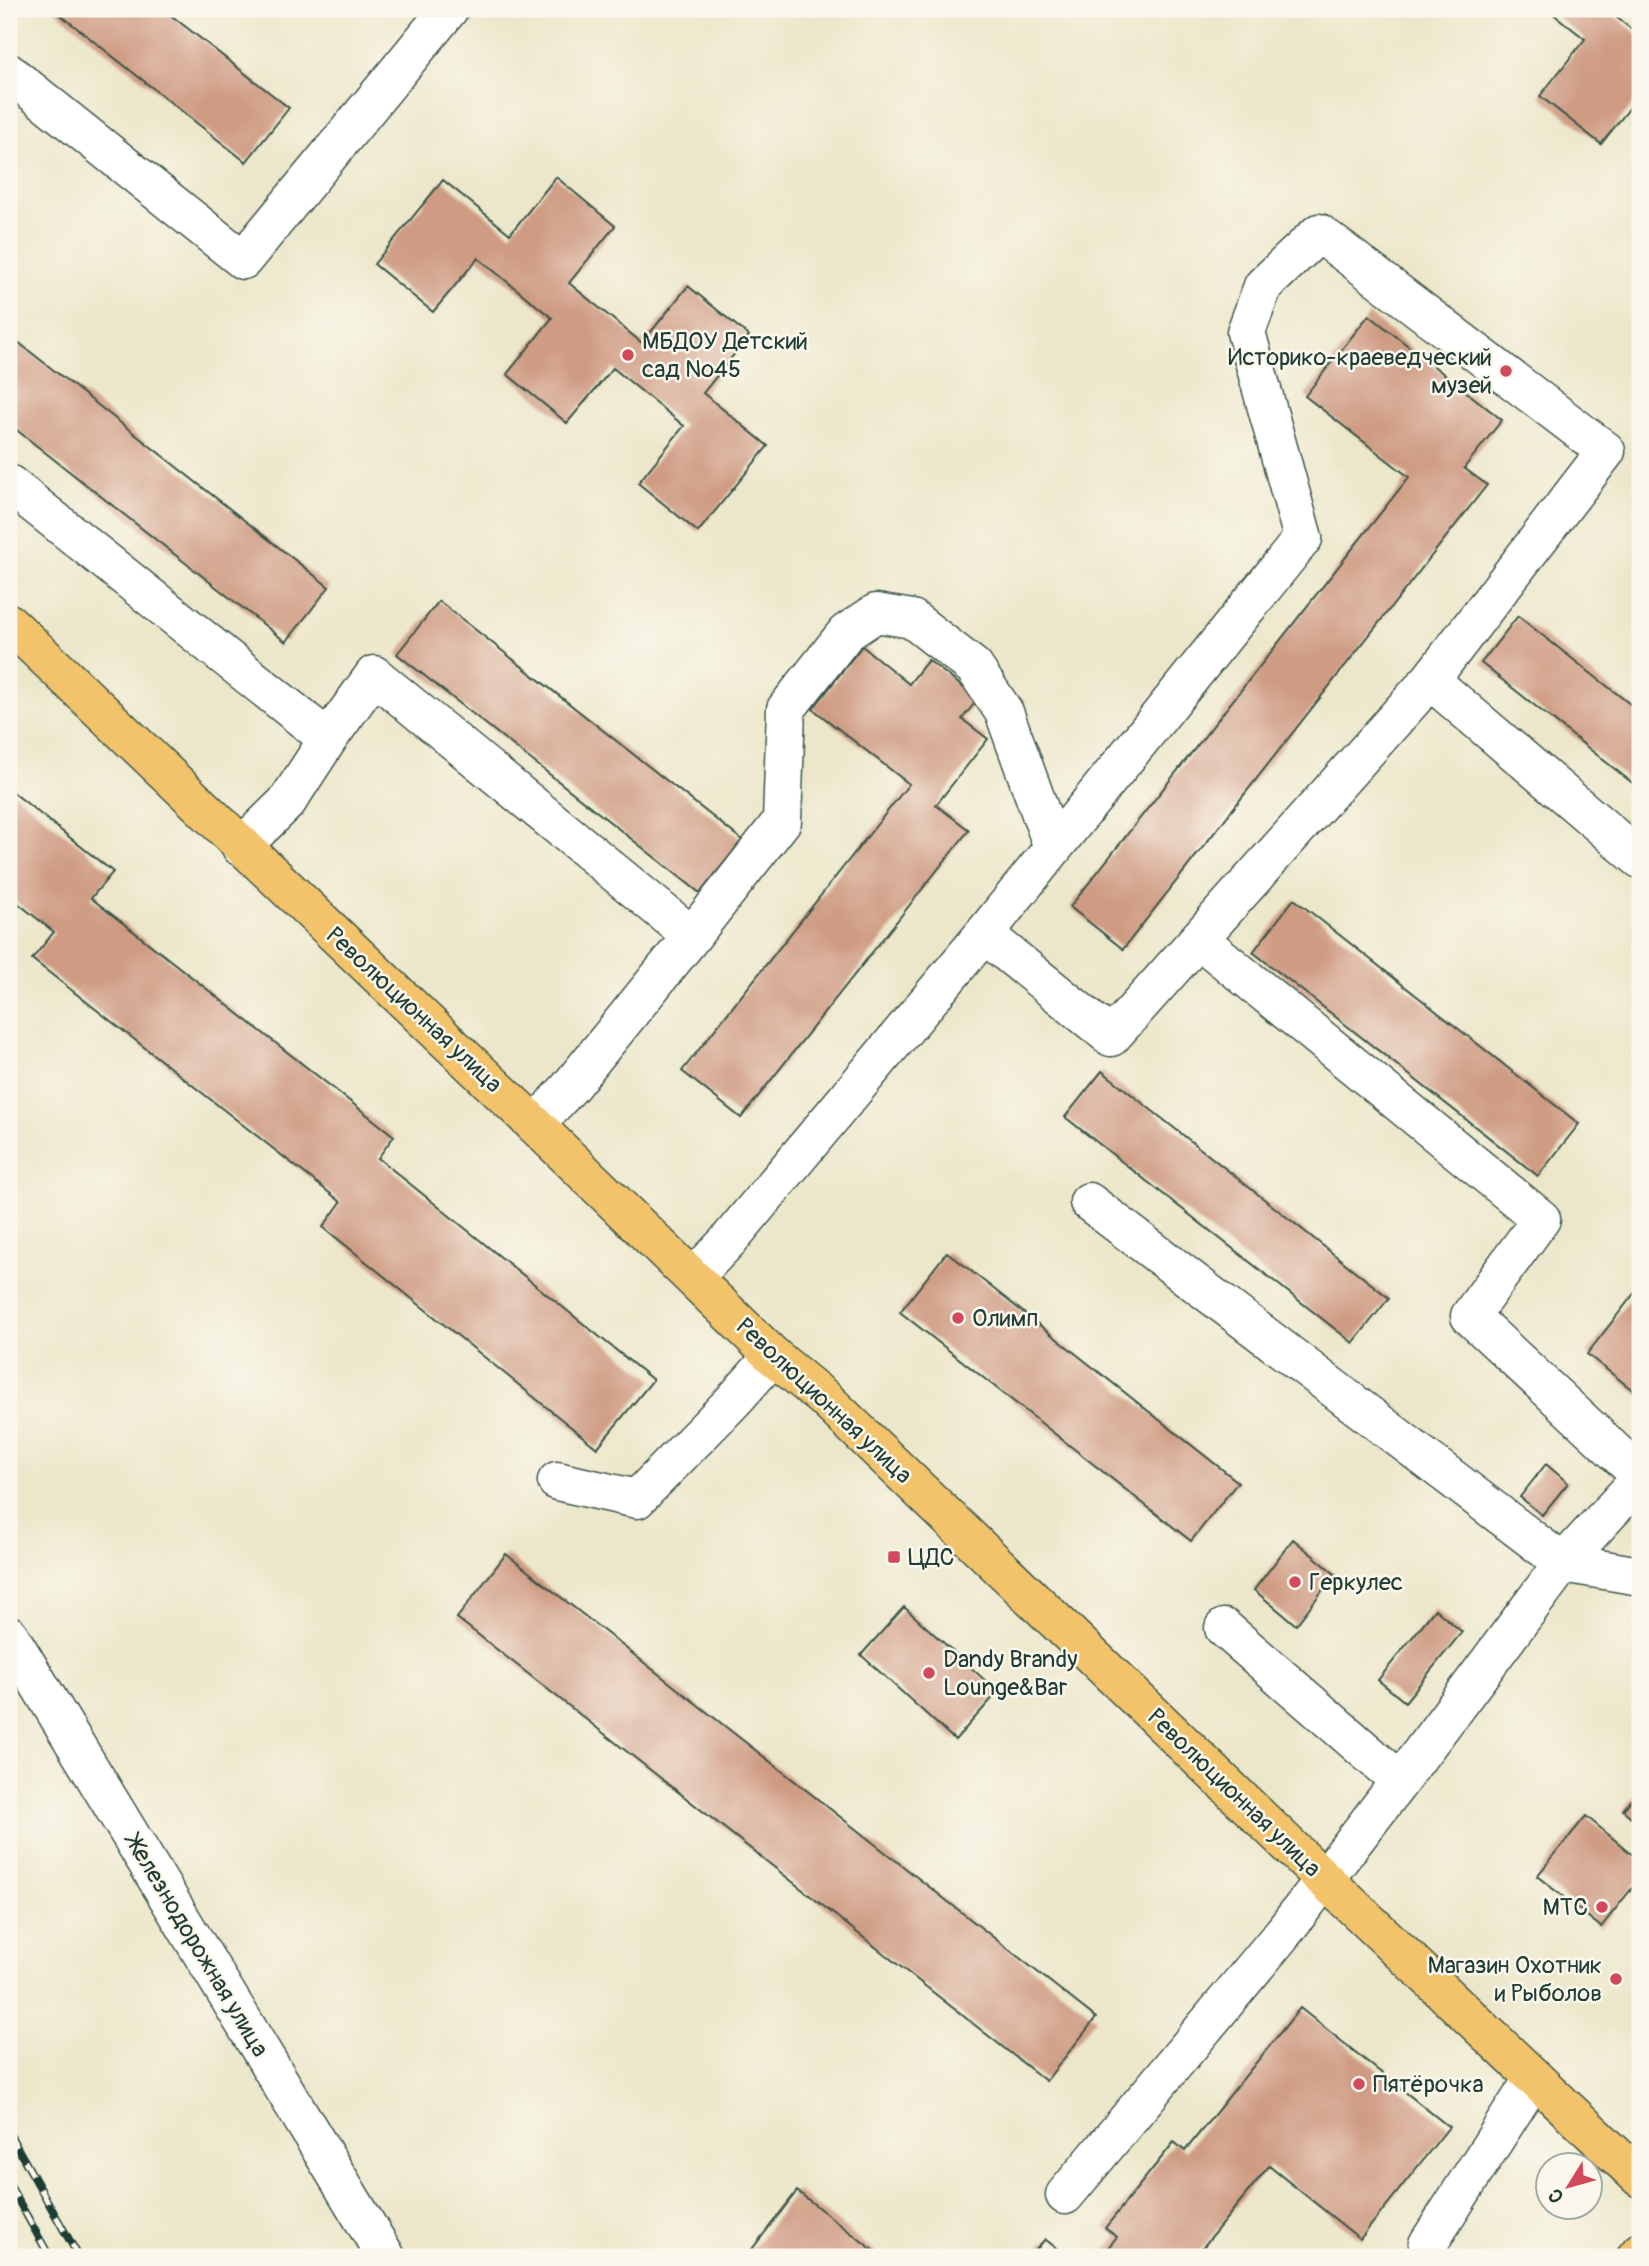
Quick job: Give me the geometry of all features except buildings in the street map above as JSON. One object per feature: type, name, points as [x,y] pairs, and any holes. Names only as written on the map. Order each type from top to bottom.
[{"type":"main road","name":"Революционная улица","points":[[9,624],[536,1125],[773,1356],[834,1408],[1640,2178]]},
{"type":"main road","points":[[1636,2257],[1640,2252]]},
{"type":"street","points":[[9,73],[243,260],[441,11]]},
{"type":"street","points":[[694,1277],[728,1241],[984,934],[1303,538],[1246,332],[1263,286],[1320,233],[1606,451],[1430,680],[1111,1037],[984,934]]},
{"type":"street","points":[[9,484],[328,740]]},
{"type":"street","points":[[536,1125],[692,936],[782,821],[786,709],[846,633],[876,612],[912,619],[974,667],[1004,712],[1053,847]]},
{"type":"street","points":[[241,846],[287,802],[374,675],[692,936]]},
{"type":"street","points":[[1430,680],[1640,859]]},
{"type":"street","points":[[1065,2195],[1283,1933],[1563,1563],[1640,1477],[1470,1316],[1541,1219],[1200,940]]},
{"type":"street","points":[[1090,1202],[1563,1563],[1640,1576]]},
{"type":"street","points":[[557,1481],[637,1499],[773,1356]]},
{"type":"street","points":[[1224,1628],[1400,1781]]},
{"type":"street","name":"Железнодорожная улица","points":[[9,1635],[386,2257]]},
{"type":"street","points":[[1428,2244],[1534,2078]]},
{"type":"railway","points":[[9,2133],[79,2257]]},
{"type":"railway","points":[[9,2184],[50,2257]]},
{"type":"place","name":"МБДОУ Детский сад №45","points":[[628,355]]},
{"type":"place","name":"Историко-краеведческий музей","points":[[1506,371]]},
{"type":"place","name":"Олимп","points":[[958,1318]]},
{"type":"place","name":"ЦДС","points":[[894,1557]]},
{"type":"place","name":"Геркулес","points":[[1295,1582]]},
{"type":"place","name":"Dandy Brandy Lounge&Bar","points":[[929,1673]]},
{"type":"place","name":"МТС","points":[[1602,1907]]},
{"type":"place","name":"Магазин Охотник и Рыболов","points":[[1616,1979]]},
{"type":"place","name":"Пятёрочка","points":[[1359,2084]]}]
